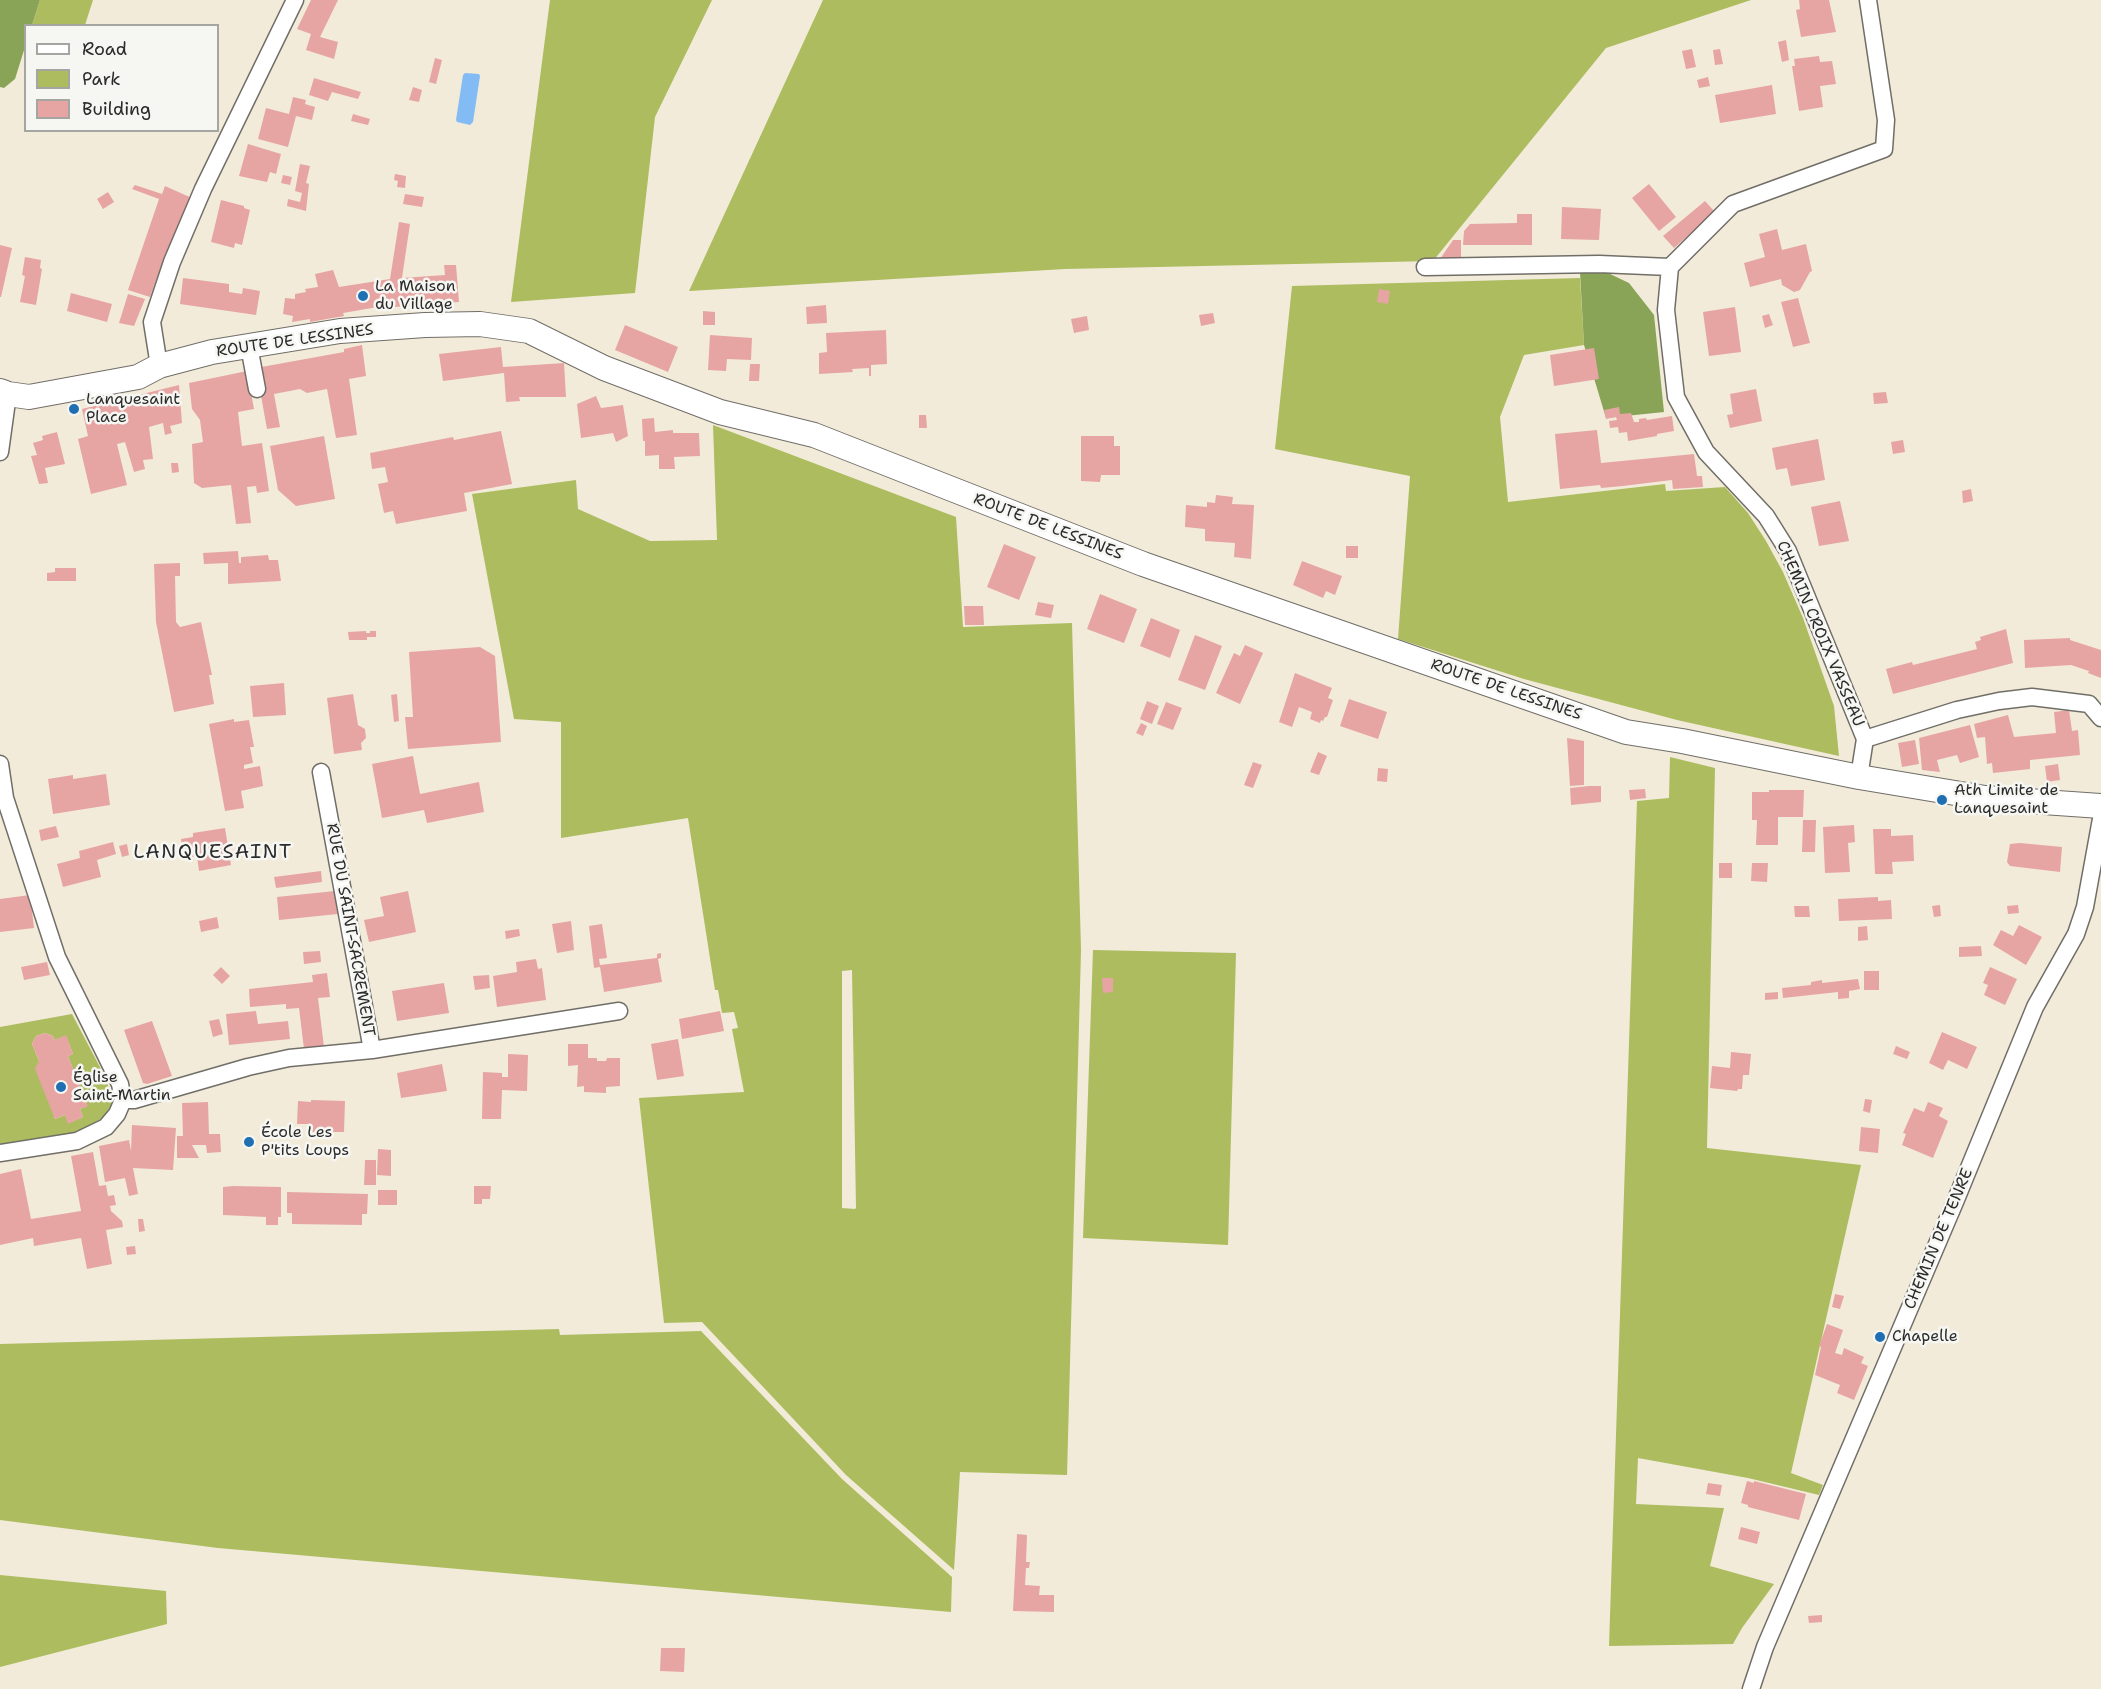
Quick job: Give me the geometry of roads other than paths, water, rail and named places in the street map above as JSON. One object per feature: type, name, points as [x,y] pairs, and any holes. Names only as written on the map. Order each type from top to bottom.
[{"type":"main road","name":"ROUTE DE LESSINES","points":[[4,392],[29,397],[138,377],[159,366],[212,352],[340,331],[480,324],[529,331],[604,368],[720,412],[814,435],[1143,564],[1616,729],[1859,777],[1985,798],[2101,806]]},
{"type":"street","points":[[159,366],[152,322],[172,262],[203,189],[295,0]]},
{"type":"street","points":[[1425,267],[1599,264],[1670,267],[1733,204],[1884,149],[1886,120],[1868,0]]},
{"type":"street","name":"CHEMIN CROIX VASSEAU","points":[[1670,267],[1666,310],[1676,397],[1706,452],[1766,516],[1788,551],[1865,740],[1859,777]]},
{"type":"street","points":[[249,346],[257,389]]},
{"type":"street","points":[[0,452],[4,392]]},
{"type":"street","points":[[1865,740],[1957,710],[2032,697],[2089,704],[2101,718]]},
{"type":"street","points":[[0,764],[6,798],[57,957],[120,1084],[123,1100],[117,1114],[106,1126],[77,1141],[0,1153]]},
{"type":"street","name":"RUE DU SAINT-SACREMENT","points":[[123,1100],[134,1100],[248,1067],[289,1058],[372,1050],[321,772]]},
{"type":"street","name":"CHEMIN DE TENRE","points":[[1751,1689],[1765,1647],[1955,1202],[2035,1007],[2076,934],[2085,907],[2101,819]]},
{"type":"street","points":[[372,1050],[619,1011]]},
{"type":"water","points":[[465,73],[480,76],[473,122],[470,125],[456,120]]},
{"type":"place","name":"La Maison du Village","points":[[363,296]]},
{"type":"place","name":"Lanquesaint Place","points":[[74,409]]},
{"type":"place","name":"Ath Limite de Lanquesaint","points":[[1942,800]]},
{"type":"place","name":"Église Saint-Martin","points":[[61,1087]]},
{"type":"place","name":"École Les P'tits Loups","points":[[249,1142]]},
{"type":"place","name":"Chapelle","points":[[1880,1337]]},
{"type":"district","name":"LANQUESAINT","points":[[213,853]]}]
